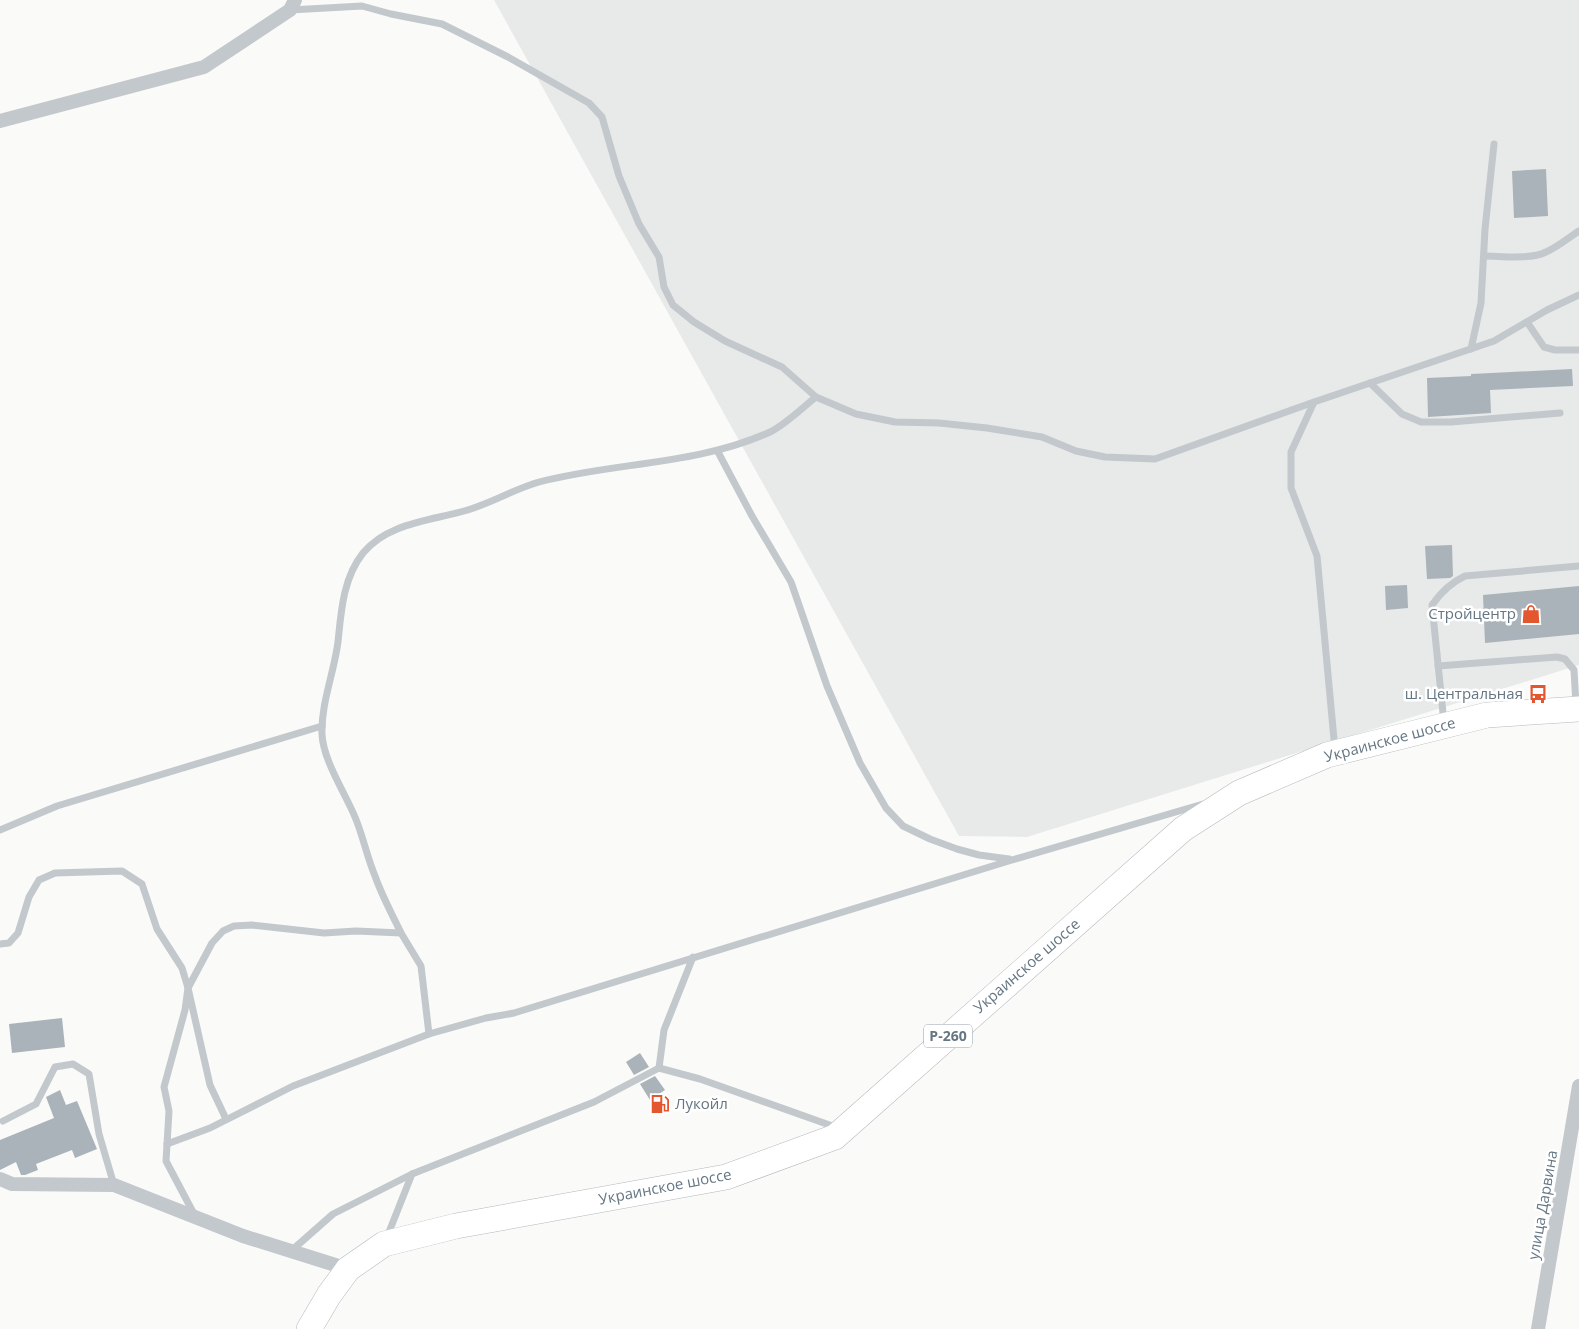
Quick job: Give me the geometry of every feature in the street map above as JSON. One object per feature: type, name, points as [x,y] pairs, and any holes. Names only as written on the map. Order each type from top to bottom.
[{"type":"highway","name":"Украинское шоссе","points":[[309,1329],[329,1295],[348,1269],[384,1244],[456,1226],[726,1177],[835,1138],[1184,829],[1239,793],[1336,752],[1487,715],[1578,709]]},
{"type":"street","points":[[0,121],[204,67],[293,5]]},
{"type":"street","name":"улица Дарвина","points":[[1538,1329],[1579,1086]]},
{"type":"street","points":[[0,1179],[12,1184],[114,1186],[243,1236],[348,1269]]},
{"type":"lane","points":[[293,5],[362,6],[442,24],[508,57],[589,103],[602,117],[619,176],[639,224],[659,257],[664,287],[673,305],[694,322],[725,341],[782,366],[816,396],[856,414],[895,422],[939,423],[987,428],[1042,437],[1076,451],[1105,457],[1155,459],[1314,402],[1494,341],[1547,310],[1579,295]]},
{"type":"lane","points":[[1471,349],[1481,303],[1494,144]]},
{"type":"lane","points":[[1484,256],[1535,256],[1551,250],[1579,231]]},
{"type":"lane","points":[[1527,322],[1544,347],[1554,350],[1579,350]]},
{"type":"lane","points":[[1370,383],[1402,414],[1421,422],[1451,422],[1560,413]]},
{"type":"lane","points":[[429,1034],[421,966],[401,933],[374,876],[356,819],[327,757],[322,736],[330,677],[336,656],[344,594],[352,570],[364,552],[386,533],[411,524],[479,507],[538,482],[622,466],[718,452],[772,431],[816,396]]},
{"type":"lane","points":[[1314,402],[1291,452],[1291,488],[1317,556],[1336,752]]},
{"type":"lane","points":[[718,452],[752,516],[791,582],[827,686],[860,762],[886,808],[903,826],[930,839],[972,853],[1012,860]]},
{"type":"lane","points":[[1444,726],[1432,605],[1441,593],[1453,582],[1465,576],[1579,566]]},
{"type":"lane","points":[[1438,666],[1557,657],[1566,659],[1577,669],[1578,709]]},
{"type":"lane","points":[[0,830],[57,806],[322,726]]},
{"type":"lane","points":[[167,1144],[210,1128],[293,1086],[429,1034],[486,1018],[514,1013],[1012,860],[1239,793]]},
{"type":"lane","points":[[0,944],[9,943],[18,934],[29,897],[39,880],[54,873],[122,871],[142,884],[157,929],[182,968],[210,1085],[226,1119]]},
{"type":"lane","points":[[195,1217],[166,1161],[169,1111],[164,1087],[185,1010],[188,988],[212,943],[223,931],[234,926],[252,925],[324,933],[356,931],[401,933]]},
{"type":"lane","points":[[659,1068],[664,1030],[693,957]]},
{"type":"lane","points":[[4,1121],[36,1104],[55,1067],[73,1064],[89,1074],[99,1134],[114,1186]]},
{"type":"lane","points":[[291,1251],[333,1214],[412,1174],[594,1102],[659,1068],[700,1079],[843,1130]]},
{"type":"lane","points":[[384,1244],[412,1174]]},
{"type":"shaded area","points":[[494,0],[1579,0],[1579,665],[1027,837],[959,836]]},
{"type":"building","points":[[1546,169],[1548,216],[1514,218],[1512,171]]},
{"type":"building","points":[[1572,369],[1573,386],[1490,390],[1491,413],[1428,417],[1427,378]]},
{"type":"building","points":[[1452,545],[1453,576],[1450,578],[1427,579],[1425,546]]},
{"type":"building","points":[[1407,585],[1408,608],[1386,610],[1385,586]]},
{"type":"building","name":"Стройцентр","points":[[1579,586],[1579,634],[1485,643],[1483,595]]},
{"type":"building","points":[[62,1018],[65,1047],[12,1053],[9,1024]]},
{"type":"building","points":[[640,1053],[649,1067],[634,1075],[626,1062]]},
{"type":"building","points":[[655,1076],[665,1090],[650,1100],[640,1084]]},
{"type":"building","points":[[60,1090],[66,1105],[77,1101],[97,1149],[75,1158],[72,1150],[36,1164],[38,1170],[25,1175],[21,1175],[16,1162],[0,1170],[0,1140],[54,1118],[46,1097]]},
{"type":"place","name":"Стройцентр","points":[[1531,614]]},
{"type":"place","name":"ш. Центральная","points":[[1538,694]]},
{"type":"place","name":"Лукойл","points":[[660,1104]]}]
